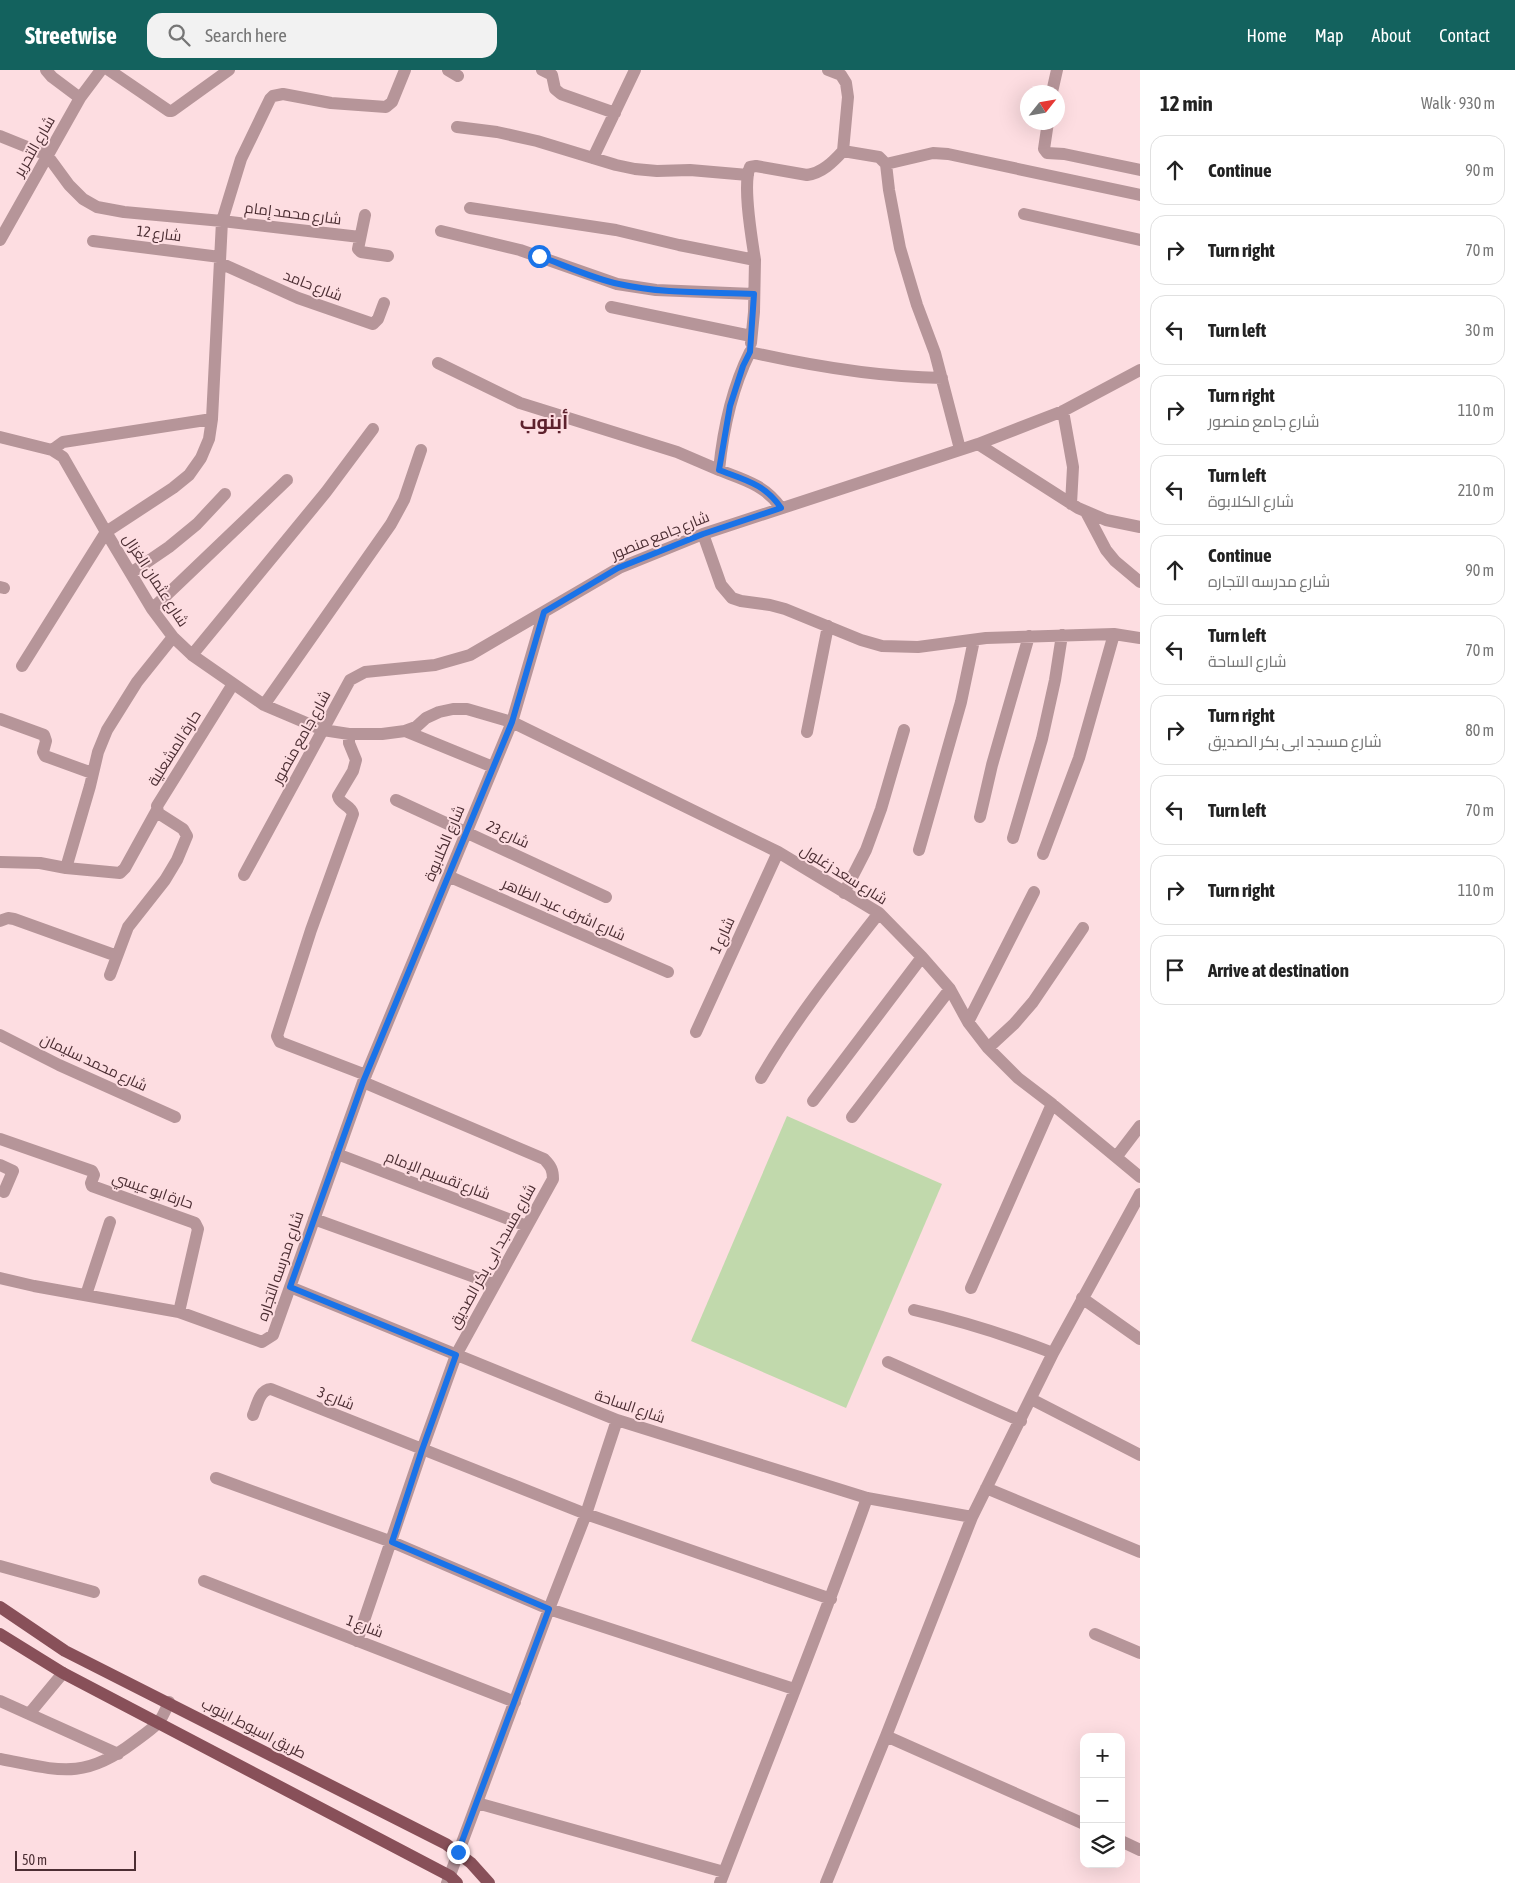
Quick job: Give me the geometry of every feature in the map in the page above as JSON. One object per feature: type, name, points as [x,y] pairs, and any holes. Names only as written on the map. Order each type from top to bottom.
[{"type":"main road","name":"طريق اسيوط, ابنوب","points":[[0,1607],[65,1650],[446,1844],[471,1863],[489,1883]]},
{"type":"main road","points":[[0,1634],[63,1673],[159,1722],[451,1881]]},
{"type":"street","points":[[46,70],[52,77],[80,98]]},
{"type":"street","name":"شارع التحرير","points":[[0,240],[80,98],[101,70]]},
{"type":"street","points":[[109,70],[169,111],[172,111],[229,70]]},
{"type":"street","points":[[22,666],[106,532],[173,488],[189,475],[204,452],[209,439],[212,419],[222,221],[242,160],[270,99],[273,96],[283,94],[331,103],[386,107],[392,102],[405,70]]},
{"type":"street","points":[[542,70],[552,75],[556,89],[561,94],[615,113]]},
{"type":"street","points":[[593,158],[635,70]]},
{"type":"street","points":[[719,470],[730,406],[743,366],[750,352],[752,336],[755,260],[748,209],[748,175],[750,168],[756,166],[807,175],[813,174],[831,164],[843,151],[848,88],[840,75],[828,70]]},
{"type":"street","points":[[1054,85],[1057,70]]},
{"type":"street","points":[[457,127],[497,132],[537,141],[635,169],[657,171],[690,170],[748,175]]},
{"type":"street","points":[[1047,130],[1044,149],[1046,153],[1064,154],[1140,170]]},
{"type":"street","points":[[0,136],[47,155]]},
{"type":"street","points":[[843,151],[859,152],[879,157],[886,164],[900,248],[942,378],[960,449]]},
{"type":"street","points":[[886,164],[933,154],[948,154],[1140,195]]},
{"type":"street","name":"شارع محمد إمام","points":[[47,155],[83,199],[97,207],[124,212],[360,237]]},
{"type":"street","points":[[470,208],[616,230],[669,243],[755,260]]},
{"type":"street","points":[[1024,214],[1140,240]]},
{"type":"street","name":"شارع محمد إمام","points":[[365,215],[358,247],[360,251],[388,256]]},
{"type":"street","points":[[441,231],[533,254],[617,284],[656,290],[754,294]]},
{"type":"street","name":"شارع 12","points":[[93,241],[220,260]]},
{"type":"street","name":"شارع حامد","points":[[220,260],[298,298],[373,324],[378,320],[384,303]]},
{"type":"street","points":[[611,308],[752,336]]},
{"type":"street","points":[[750,352],[824,366],[886,374],[942,378]]},
{"type":"street","points":[[438,363],[520,403],[669,449],[762,488],[773,497],[781,508]]},
{"type":"street","name":"شارع جامع منصور","points":[[244,875],[350,680],[359,674],[435,665],[470,655],[618,568],[703,534],[978,444],[1063,411],[1140,370]]},
{"type":"street","points":[[1063,411],[1072,467],[1071,504]]},
{"type":"street","points":[[52,450],[64,442],[212,419]]},
{"type":"street","points":[[192,655],[326,492],[373,429]]},
{"type":"street","name":"شارع عثمان الغزال","points":[[0,437],[52,450],[63,457],[152,609],[173,637],[192,655],[264,705],[323,730],[349,734],[382,734],[405,731],[416,727],[426,718],[439,712],[453,709],[467,709],[512,722]]},
{"type":"street","points":[[978,444],[1086,512],[1106,520],[1140,528]]},
{"type":"street","points":[[264,705],[391,524],[404,500],[421,450]]},
{"type":"street","points":[[152,609],[287,480]]},
{"type":"street","points":[[131,573],[197,524],[225,494]]},
{"type":"street","points":[[1086,512],[1106,550],[1115,561],[1140,582]]},
{"type":"street","points":[[703,534],[721,585],[732,598],[741,602],[770,605],[785,609],[861,640],[882,646],[918,647],[1029,636],[1114,634],[1140,638]]},
{"type":"street","name":"شارع الكلابوة","points":[[364,1079],[512,722],[544,612]]},
{"type":"street","points":[[807,732],[828,626]]},
{"type":"street","points":[[1043,854],[1079,758],[1114,634]]},
{"type":"street","points":[[980,817],[992,765],[1029,636]]},
{"type":"street","points":[[1012,838],[1042,739],[1055,680],[1062,636]]},
{"type":"street","points":[[66,868],[90,786],[92,773],[107,730],[137,682],[173,637]]},
{"type":"street","points":[[919,850],[960,702],[974,640]]},
{"type":"street","name":"حارة المشعلية","points":[[110,975],[128,927],[165,880],[187,836],[186,831],[160,815],[157,806],[233,684]]},
{"type":"street","points":[[0,719],[44,735],[46,741],[43,752],[45,756],[92,773]]},
{"type":"street","name":"شارع سعد زغلول","points":[[512,722],[778,852],[879,913],[950,989],[968,1022],[988,1048],[1018,1078],[1117,1156],[1140,1177]]},
{"type":"street","points":[[844,892],[866,850],[872,834],[904,730]]},
{"type":"street","points":[[405,731],[494,767]]},
{"type":"street","points":[[349,734],[349,743],[356,760],[353,771],[338,796],[341,802],[351,809],[353,814],[311,930],[277,1036],[280,1042],[364,1079]]},
{"type":"street","name":"شارع 23","points":[[396,800],[606,897]]},
{"type":"street","points":[[0,862],[40,863],[66,868],[116,873],[122,871],[157,810]]},
{"type":"street","name":"شارع 1","points":[[696,1032],[778,852]]},
{"type":"street","name":"شارع اشرف عبد الظاهر","points":[[448,876],[668,972]]},
{"type":"street","points":[[968,1022],[1034,892]]},
{"type":"street","points":[[761,1078],[777,1049],[806,1008],[879,913]]},
{"type":"street","points":[[0,922],[8,918],[14,919],[117,956]]},
{"type":"street","points":[[988,1048],[1014,1024],[1033,1002],[1083,928]]},
{"type":"street","points":[[813,1101],[922,957]]},
{"type":"street","points":[[852,1118],[950,989]]},
{"type":"street","name":"شارع محمد سليمان","points":[[0,1036],[175,1118]]},
{"type":"street","name":"شارع مدرسه التجاره","points":[[0,1278],[179,1312],[262,1342],[273,1335],[364,1079]]},
{"type":"street","name":"شارع مسجد ابى بكر الصديق","points":[[357,1641],[456,1355],[553,1179],[550,1165],[544,1160],[364,1079]]},
{"type":"street","points":[[971,1288],[1052,1104]]},
{"type":"street","points":[[1117,1156],[1140,1126]]},
{"type":"street","name":"حارة ابو عيسي","points":[[0,1139],[92,1171],[94,1175],[91,1183],[94,1187],[195,1222],[198,1229],[179,1312]]},
{"type":"street","name":"شارع تقسيم الإمام","points":[[337,1154],[528,1226]]},
{"type":"street","points":[[0,1165],[11,1169],[13,1172],[4,1192]]},
{"type":"street","points":[[826,1883],[972,1517],[1053,1353],[1140,1194]]},
{"type":"street","points":[[314,1219],[494,1284]]},
{"type":"street","points":[[86,1295],[110,1222]]},
{"type":"street","name":"شارع الساحة","points":[[290,1287],[617,1420],[867,1498],[972,1517]]},
{"type":"street","points":[[1082,1298],[1140,1339]]},
{"type":"street","points":[[914,1310],[989,1329],[1053,1353]]},
{"type":"street","points":[[888,1362],[1021,1421]]},
{"type":"street","name":"شارع 3","points":[[253,1415],[262,1393],[271,1389],[586,1514],[831,1599]]},
{"type":"street","points":[[1031,1399],[1140,1455]]},
{"type":"street","points":[[451,1881],[458,1852],[586,1514],[617,1420]]},
{"type":"street","points":[[216,1478],[392,1542],[549,1609],[794,1689]]},
{"type":"street","points":[[986,1488],[1140,1552]]},
{"type":"street","points":[[477,1803],[722,1878],[794,1689],[831,1599],[867,1498]]},
{"type":"street","points":[[0,1566],[94,1592]]},
{"type":"street","name":"شارع 1","points":[[204,1581],[515,1702]]},
{"type":"street","points":[[1095,1634],[1140,1653]]},
{"type":"street","points":[[29,1714],[63,1673]]},
{"type":"street","points":[[0,1701],[118,1754]]},
{"type":"street","points":[[0,1759],[52,1769],[75,1770],[98,1765],[118,1754],[159,1722],[169,1702]]},
{"type":"street","points":[[886,1736],[1082,1823]]},
{"type":"street","points":[[1125,1843],[1140,1850]]},
{"type":"green space","points":[[787,1116],[942,1184],[846,1408],[691,1341]]},
{"type":"district","name":"أبنوب","points":[[544,421]]},
{"type":"route","points":[[458,1852],[549,1609],[392,1542],[456,1355],[290,1287],[363,1082],[512,722],[544,612],[618,568],[703,534],[781,508],[773,497],[758,485],[719,470],[730,406],[743,366],[750,352],[754,294],[656,290],[633,287],[617,284],[539,256]]}]
